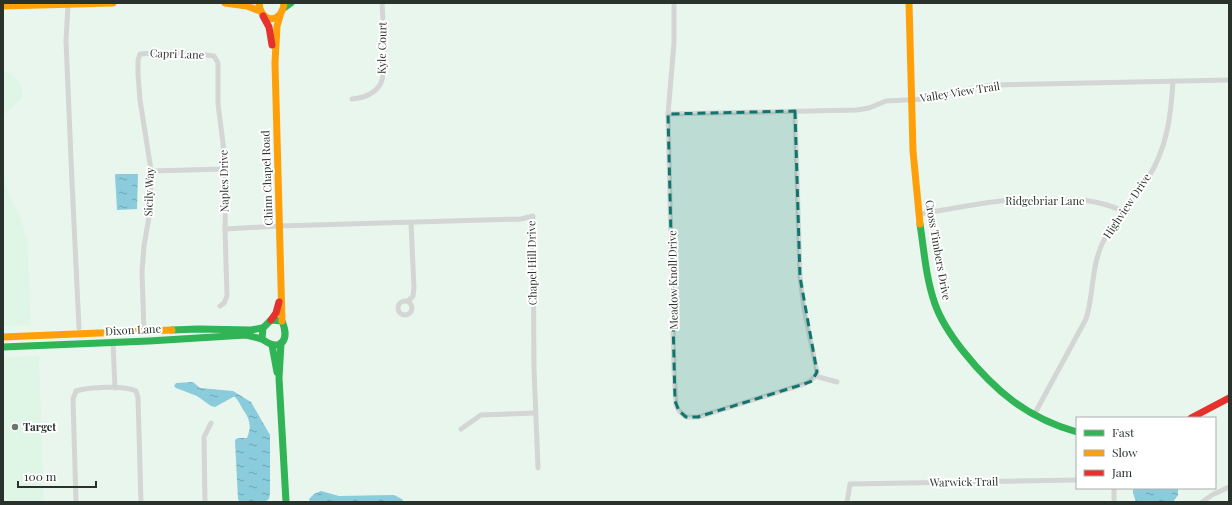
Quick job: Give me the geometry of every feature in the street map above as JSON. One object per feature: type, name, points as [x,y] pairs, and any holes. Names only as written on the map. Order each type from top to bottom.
[{"type":"street","points":[[3,6],[113,3]]},
{"type":"street","points":[[225,3],[247,6],[271,19],[280,16]]},
{"type":"street","name":"Chinn Chapel Road","points":[[259,3],[261,14],[270,33],[275,63]]},
{"type":"street","points":[[284,5],[291,3]]},
{"type":"street","name":"Kyle Court","points":[[352,99],[363,98],[372,92],[380,83],[383,72],[382,3]]},
{"type":"street","name":"Meadow Knoll Drive","points":[[674,3],[674,43],[668,114],[675,401],[679,411],[686,417],[698,417],[804,384],[812,380],[815,376]]},
{"type":"street","name":"Cross Timbers Drive","points":[[909,3],[913,157],[919,215],[933,297],[941,318],[966,355],[985,377],[1004,394],[1045,421],[1076,432]]},
{"type":"street","points":[[68,5],[66,41],[79,328]]},
{"type":"street","name":"Chinn Chapel Road","points":[[282,321],[275,63],[276,26],[284,5]]},
{"type":"street","name":"Capri Lane","points":[[140,54],[160,52],[214,56]]},
{"type":"street","name":"Sicily Way","points":[[140,54],[138,60],[140,100],[151,171],[150,210],[144,246],[142,272],[144,331]]},
{"type":"street","name":"Naples Drive","points":[[214,56],[218,63],[218,104],[226,184],[225,229],[227,296],[224,303],[220,306]]},
{"type":"street","name":"Valley View Trail","points":[[668,114],[857,110],[869,108],[886,101],[926,98],[991,85],[1229,80]]},
{"type":"street","name":"Highview Drive","points":[[1034,415],[1086,319],[1090,306],[1097,258],[1102,244],[1123,211],[1148,178],[1157,159],[1168,131],[1173,81]]},
{"type":"street","points":[[795,111],[800,277],[804,309],[817,372],[815,376],[837,382]]},
{"type":"street","points":[[151,171],[225,169]]},
{"type":"street","name":"Ridgebriar Lane","points":[[919,215],[992,202],[1023,199],[1067,199],[1094,201],[1108,204],[1123,211]]},
{"type":"street","name":"Chapel Hill Drive","points":[[225,229],[521,219],[533,216],[532,257],[535,413],[538,468]]},
{"type":"street","points":[[408,301],[413,296],[414,288],[411,223]]},
{"type":"street","name":"Chinn Chapel Road","points":[[271,320],[276,313],[281,292]]},
{"type":"street","points":[[281,344],[268,344],[262,339],[262,328],[271,320],[282,321],[287,335],[281,344],[279,378],[286,502]]},
{"type":"street","name":"Dixon Lane","points":[[3,337],[198,329],[251,330],[262,328]]},
{"type":"street","name":"Dixon Lane","points":[[3,347],[246,334],[262,339]]},
{"type":"street","points":[[26,336],[26,346]]},
{"type":"street","points":[[113,342],[115,388]]},
{"type":"street","points":[[272,345],[279,378]]},
{"type":"street","points":[[76,502],[73,399],[76,391],[84,388],[129,387],[136,391],[138,398],[141,502]]},
{"type":"street","points":[[1193,417],[1229,398]]},
{"type":"street","points":[[461,429],[481,415],[535,413]]},
{"type":"street","points":[[205,502],[204,437],[211,423]]},
{"type":"street","name":"Warwick Trail","points":[[847,502],[850,484],[1076,480]]},
{"type":"street","points":[[1202,502],[1212,495],[1229,487]]},
{"type":"street","points":[[1114,489],[1114,502]]},
{"type":"highlighted area","points":[[795,111],[800,277],[817,372],[812,381],[804,384],[698,417],[686,417],[679,411],[675,401],[668,114]]},
{"type":"shaded area","points":[[3,71],[12,74],[22,87],[22,97],[3,116]]},
{"type":"shaded area","points":[[3,169],[7,188],[20,217],[27,241],[31,325],[3,326]]},
{"type":"shaded area","points":[[39,356],[44,502],[3,502],[3,357]]},
{"type":"water","points":[[116,174],[138,174],[137,209],[117,210]]},
{"type":"water","points":[[193,382],[200,388],[233,391],[251,402],[270,435],[270,493],[269,499],[266,501],[240,502],[238,499],[235,441],[238,438],[247,438],[250,426],[247,416],[239,402],[235,397],[233,397],[215,407],[211,406],[197,396],[174,386],[176,383]]},
{"type":"water","points":[[1133,489],[1178,489],[1178,495],[1173,502],[1136,502]]},
{"type":"water","points":[[321,491],[339,496],[394,495],[402,499],[404,502],[310,502],[309,499],[314,494]]},
{"type":"traffic: fast","points":[[284,8],[291,3]]},
{"type":"traffic: fast","points":[[920,224],[929,285],[935,304],[940,317],[959,346],[987,379],[1013,401],[1027,411],[1043,419],[1076,432]]},
{"type":"traffic: fast","points":[[271,320],[282,321],[285,334],[284,339],[279,344],[274,345],[262,339],[263,328],[271,320]]},
{"type":"traffic: fast","points":[[172,330],[251,330],[262,328]]},
{"type":"traffic: fast","points":[[3,347],[149,341],[246,335],[262,339]]},
{"type":"traffic: fast","points":[[281,343],[279,378],[286,502]]},
{"type":"traffic: fast","points":[[272,345],[277,372]]},
{"type":"traffic: slow","points":[[3,6],[113,3]]},
{"type":"traffic: slow","points":[[225,3],[247,6],[260,11]]},
{"type":"traffic: slow","points":[[259,3],[263,15],[272,19],[280,15],[284,3]]},
{"type":"traffic: slow","points":[[909,3],[913,151],[920,224]]},
{"type":"traffic: slow","points":[[280,16],[277,26],[275,63],[282,321]]},
{"type":"traffic: slow","points":[[3,337],[172,330]]},
{"type":"traffic: jam","points":[[263,16],[269,27],[272,45]]},
{"type":"traffic: jam","points":[[271,320],[276,313],[279,302]]},
{"type":"traffic: jam","points":[[1193,417],[1229,398]]},
{"type":"place","name":"Target","points":[[15,427]]}]
